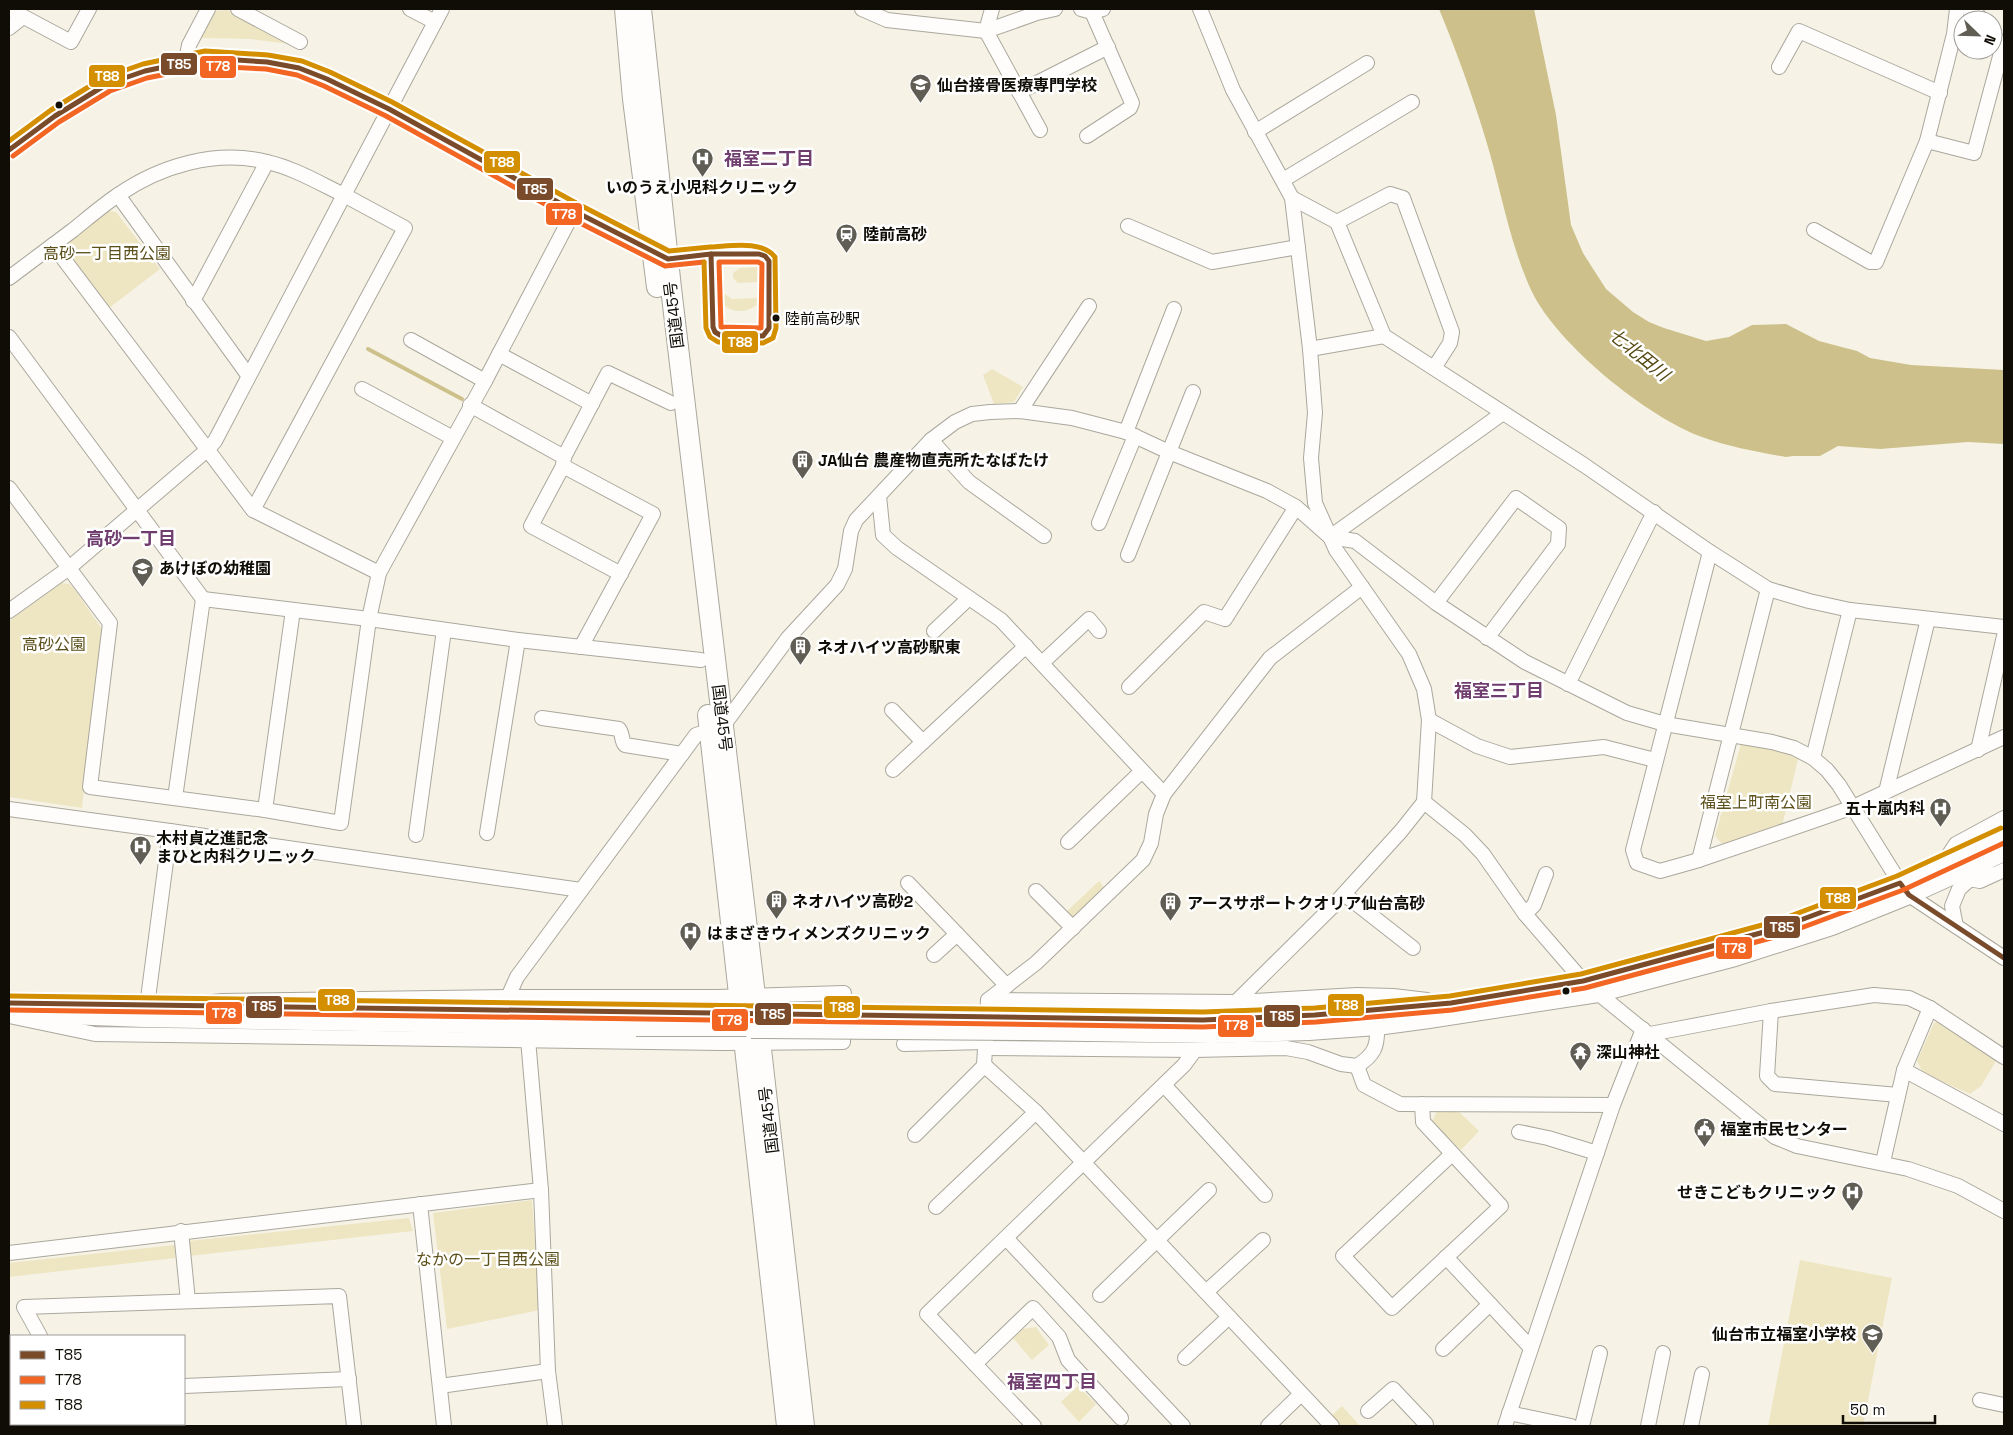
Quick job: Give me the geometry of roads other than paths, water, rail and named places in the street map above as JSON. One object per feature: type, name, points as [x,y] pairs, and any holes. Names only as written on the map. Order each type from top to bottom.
[{"type":"highway","name":"国道45号","points":[[625,9],[634,98],[660,256],[750,1020],[804,1426]]},
{"type":"highway","name":"国道45号","points":[[641,9],[671,404],[701,660],[716,728]]},
{"type":"highway","name":"国道45号","points":[[750,1020],[787,1426]]},
{"type":"main road","points":[[1025,1024],[1213,1034],[1309,1031],[1377,1026],[1598,993],[1734,957],[1832,926],[1905,889],[1942,865],[2004,835]]},
{"type":"main road","points":[[750,1020],[1025,1024],[1203,1020],[1315,1015],[1450,1003],[1583,981],[1779,928],[2002,859]]},
{"type":"street","points":[[9,9],[71,42],[89,9]]},
{"type":"street","points":[[186,61],[189,46],[208,9]]},
{"type":"street","points":[[238,9],[300,42]]},
{"type":"street","points":[[410,9],[435,22]]},
{"type":"street","points":[[9,611],[69,568],[207,450],[215,440],[442,9]]},
{"type":"street","points":[[862,9],[986,31],[1036,13],[1055,9]]},
{"type":"street","points":[[992,9],[986,31],[1040,130]]},
{"type":"street","points":[[1200,9],[1233,90],[1292,198],[1310,349],[1315,413],[1311,458],[1315,503],[1336,550],[1409,654],[1424,689],[1429,720],[1424,802],[1401,831],[1344,894],[1236,1002]]},
{"type":"street","points":[[1814,230],[1870,262],[1876,262],[1927,141],[1954,34],[1957,9]]},
{"type":"street","points":[[1087,136],[1130,108],[1132,103],[1092,10]]},
{"type":"street","points":[[9,28],[23,17]]},
{"type":"street","points":[[1779,67],[1799,32],[1940,93]]},
{"type":"street","points":[[1019,92],[1108,47]]},
{"type":"street","points":[[9,150],[55,116],[106,84],[144,71],[206,58],[238,59],[299,68],[327,79],[389,109],[660,256],[711,254],[759,254],[766,256],[769,261],[769,328],[763,336],[720,335],[715,332],[713,327],[711,254]]},
{"type":"street","points":[[1927,141],[1974,153],[1997,60]]},
{"type":"street","points":[[1255,132],[1367,63]]},
{"type":"street","points":[[1283,180],[1412,102]]},
{"type":"street","points":[[9,278],[118,195],[165,169],[220,158],[247,158],[293,170],[406,228],[252,510]]},
{"type":"street","points":[[193,301],[267,162]]},
{"type":"street","points":[[1337,222],[1390,194],[1402,198],[1452,332],[1450,343],[1434,368]]},
{"type":"street","points":[[118,195],[248,375]]},
{"type":"street","points":[[1292,198],[1337,222],[1384,336],[1503,412],[1768,589],[1808,601],[1850,610],[2004,627]]},
{"type":"street","points":[[9,488],[110,624],[90,787],[264,810],[341,824],[369,619],[379,573],[485,380],[574,211]]},
{"type":"street","points":[[1128,226],[1212,262],[1298,247]]},
{"type":"street","points":[[52,245],[252,510],[379,573]]},
{"type":"street","points":[[1020,412],[1089,306]]},
{"type":"street","points":[[1099,523],[1174,309]]},
{"type":"street","points":[[1310,349],[1384,336]]},
{"type":"street","points":[[9,337],[203,599],[175,798]]},
{"type":"street","points":[[411,340],[485,380]]},
{"type":"street","points":[[499,354],[592,404]]},
{"type":"street","points":[[621,574],[530,526],[608,373],[671,404]]},
{"type":"street","points":[[362,389],[453,438]]},
{"type":"street","points":[[1128,554],[1192,392]]},
{"type":"street","points":[[470,405],[653,514],[581,647]]},
{"type":"street","points":[[508,997],[517,977],[696,735],[716,728],[788,638],[837,585],[845,569],[851,531],[856,520],[931,440],[955,422],[972,414],[1020,412],[1072,418],[1131,434],[1169,452],[1267,491],[1296,507],[1330,537],[1355,541],[1436,603],[1525,662],[1626,713],[1665,724],[1731,734],[1794,748],[1813,758],[1827,770],[1853,807],[1905,889],[2004,958]]},
{"type":"street","points":[[1330,537],[1503,412]]},
{"type":"street","points":[[931,440],[969,482],[1044,536]]},
{"type":"street","points":[[879,496],[883,536],[1001,620],[1164,794]]},
{"type":"street","points":[[1436,603],[1516,498],[1558,528],[1558,544],[1487,638]]},
{"type":"street","points":[[1130,687],[1204,612],[1225,619],[1296,507]]},
{"type":"street","points":[[1568,684],[1654,512]]},
{"type":"street","points":[[1710,552],[1633,850],[1637,864],[1660,871],[1698,860],[1853,807],[2004,737]]},
{"type":"street","points":[[988,1000],[1036,963],[1144,860],[1151,843],[1156,814],[1164,794],[1270,658],[1362,587]]},
{"type":"street","points":[[1698,860],[1768,589]]},
{"type":"street","points":[[934,630],[969,598]]},
{"type":"street","points":[[203,599],[369,619],[518,640],[701,660]]},
{"type":"street","points":[[264,810],[293,610]]},
{"type":"street","points":[[1813,758],[1850,610]]},
{"type":"street","points":[[1042,663],[1089,619],[1100,630]]},
{"type":"street","points":[[1886,792],[1928,619]]},
{"type":"street","points":[[416,835],[444,630]]},
{"type":"street","points":[[1978,750],[2004,636]]},
{"type":"street","points":[[487,833],[518,640]]},
{"type":"street","points":[[893,770],[1026,646]]},
{"type":"street","points":[[892,710],[923,742]]},
{"type":"street","points":[[542,718],[619,730],[622,742],[625,745],[682,754]]},
{"type":"street","points":[[1429,720],[1477,746],[1510,757],[1604,747],[1656,760]]},
{"type":"street","points":[[1068,842],[1142,770]]},
{"type":"street","points":[[1424,802],[1465,835],[1483,854],[1525,914],[1583,981],[1775,1137],[1797,1146],[1908,1168],[1958,1186],[2004,1211]]},
{"type":"street","points":[[9,809],[581,890]]},
{"type":"street","points":[[1942,865],[1956,844],[2004,818]]},
{"type":"street","points":[[147,1006],[170,831]]},
{"type":"street","points":[[1956,926],[1952,906],[1959,889],[1969,879],[2002,859]]},
{"type":"street","points":[[1525,914],[1534,906],[1546,874]]},
{"type":"street","points":[[908,883],[1007,986]]},
{"type":"street","points":[[1036,891],[1073,928]]},
{"type":"street","points":[[1344,894],[1413,949]]},
{"type":"street","points":[[934,955],[957,934]]},
{"type":"street","points":[[9,1016],[95,1034],[528,1039],[750,1020],[844,993],[843,1042],[750,1020],[508,997],[222,1001],[174,1006]]},
{"type":"street","points":[[988,1000],[1236,1002],[1357,995],[1393,996],[1450,1003]]},
{"type":"street","points":[[1646,1032],[1874,995],[1909,998],[1930,1008],[2004,1057]]},
{"type":"street","points":[[915,1135],[985,1065],[988,1000]]},
{"type":"street","points":[[9,1003],[637,1013],[750,1020]]},
{"type":"street","points":[[1883,1162],[1904,1070],[1930,1008]]},
{"type":"street","points":[[1771,1011],[1767,1076],[1775,1084],[1898,1095]]},
{"type":"street","points":[[9,1016],[636,1028],[750,1020]]},
{"type":"street","points":[[904,1044],[1195,1050],[1286,1048],[1308,1052],[1341,1064],[1357,1066],[1374,1052],[1378,1037],[1377,1026]]},
{"type":"street","points":[[1571,1426],[1507,1420],[1613,1105],[1646,1032]]},
{"type":"street","points":[[528,1039],[540,1190],[548,1371],[555,1426]]},
{"type":"street","points":[[1034,1426],[927,1314],[1164,1085],[1184,1065],[1195,1050]]},
{"type":"street","points":[[985,1065],[1036,1112],[1084,1162],[1301,1394],[1327,1425]]},
{"type":"street","points":[[1357,1066],[1364,1085],[1400,1104],[1613,1105]]},
{"type":"street","points":[[1904,1070],[2004,1124]]},
{"type":"street","points":[[1164,1085],[1265,1195]]},
{"type":"street","points":[[1422,1104],[1423,1122],[1501,1206],[1392,1308],[1343,1256],[1452,1154]]},
{"type":"street","points":[[936,1207],[1036,1112]]},
{"type":"street","points":[[1519,1132],[1597,1153]]},
{"type":"street","points":[[9,1253],[181,1231],[540,1190]]},
{"type":"street","points":[[1100,1295],[1208,1190]]},
{"type":"street","points":[[420,1204],[444,1426]]},
{"type":"street","points":[[181,1231],[188,1301]]},
{"type":"street","points":[[1006,1238],[1183,1426]]},
{"type":"street","points":[[1206,1292],[1263,1240]]},
{"type":"street","points":[[1446,1257],[1531,1348]]},
{"type":"street","points":[[39,1335],[24,1307],[339,1296],[354,1426]]},
{"type":"street","points":[[1443,1349],[1490,1304]]},
{"type":"street","points":[[975,1364],[1033,1308],[1059,1337],[1068,1360],[1121,1418]]},
{"type":"street","points":[[1185,1358],[1229,1317]]},
{"type":"street","points":[[1582,1426],[1600,1353]]},
{"type":"street","points":[[1648,1426],[1663,1353]]},
{"type":"street","points":[[440,1386],[548,1371]]},
{"type":"street","points":[[1691,1426],[1702,1374]]},
{"type":"street","points":[[185,1386],[349,1379]]},
{"type":"street","points":[[1368,1411],[1393,1389],[1426,1424],[1424,1426]]},
{"type":"street","points":[[1268,1426],[1301,1394]]},
{"type":"street","points":[[1980,1400],[2004,1405]]},
{"type":"water","name":"七北田川","points":[[1439,9],[1534,9],[1556,115],[1571,225],[1583,253],[1606,289],[1633,312],[1649,322],[1664,328],[1706,341],[1729,337],[1752,325],[1786,324],[1819,341],[1857,351],[1870,358],[1911,365],[2004,370],[2004,444],[1968,442],[1880,449],[1838,446],[1820,456],[1786,457],[1712,441],[1702,437],[1656,413],[1606,377],[1562,334],[1545,313],[1532,292],[1511,235],[1491,156],[1475,105]]},
{"type":"waterway","points":[[368,349],[462,399]]},
{"type":"place","name":"仙台接骨医療専門学校","points":[[921,104]]},
{"type":"place","name":"いのうえ小児科クリニック","points":[[702,177]]},
{"type":"place","name":"陸前高砂","points":[[847,253]]},
{"type":"place","name":"陸前高砂駅","points":[[776,318]]},
{"type":"place","name":"JA仙台 農産物直売所たなばたけ","points":[[802,479]]},
{"type":"place","name":"あけぼの幼稚園","points":[[143,587]]},
{"type":"place","name":"ネオハイツ高砂駅東","points":[[801,666]]},
{"type":"place","name":"五十嵐内科","points":[[1941,827]]},
{"type":"place","name":"木村貞之進記念 まひと内科クリニック","points":[[140,866]]},
{"type":"place","name":"ネオハイツ高砂2","points":[[776,920]]},
{"type":"place","name":"アースサポートクオリア仙台高砂","points":[[1171,922]]},
{"type":"place","name":"はまざきウィメンズクリニック","points":[[691,952]]},
{"type":"place","name":"深山神社","points":[[1580,1071]]},
{"type":"place","name":"福室市民センター","points":[[1704,1148]]},
{"type":"place","name":"せきこどもクリニック","points":[[1853,1211]]},
{"type":"place","name":"仙台市立福室小学校","points":[[1872,1353]]},
{"type":"district","name":"福室二丁目","points":[[769,158]]},
{"type":"district","name":"高砂一丁目","points":[[131,538]]},
{"type":"district","name":"福室三丁目","points":[[1499,690]]},
{"type":"district","name":"福室四丁目","points":[[1052,1381]]},
{"type":"park label","name":"高砂一丁目西公園","points":[[107,253]]},
{"type":"park label","name":"高砂公園","points":[[54,644]]},
{"type":"park label","name":"福室上町南公園","points":[[1756,802]]},
{"type":"park label","name":"なかの一丁目西公園","points":[[488,1259]]}]
